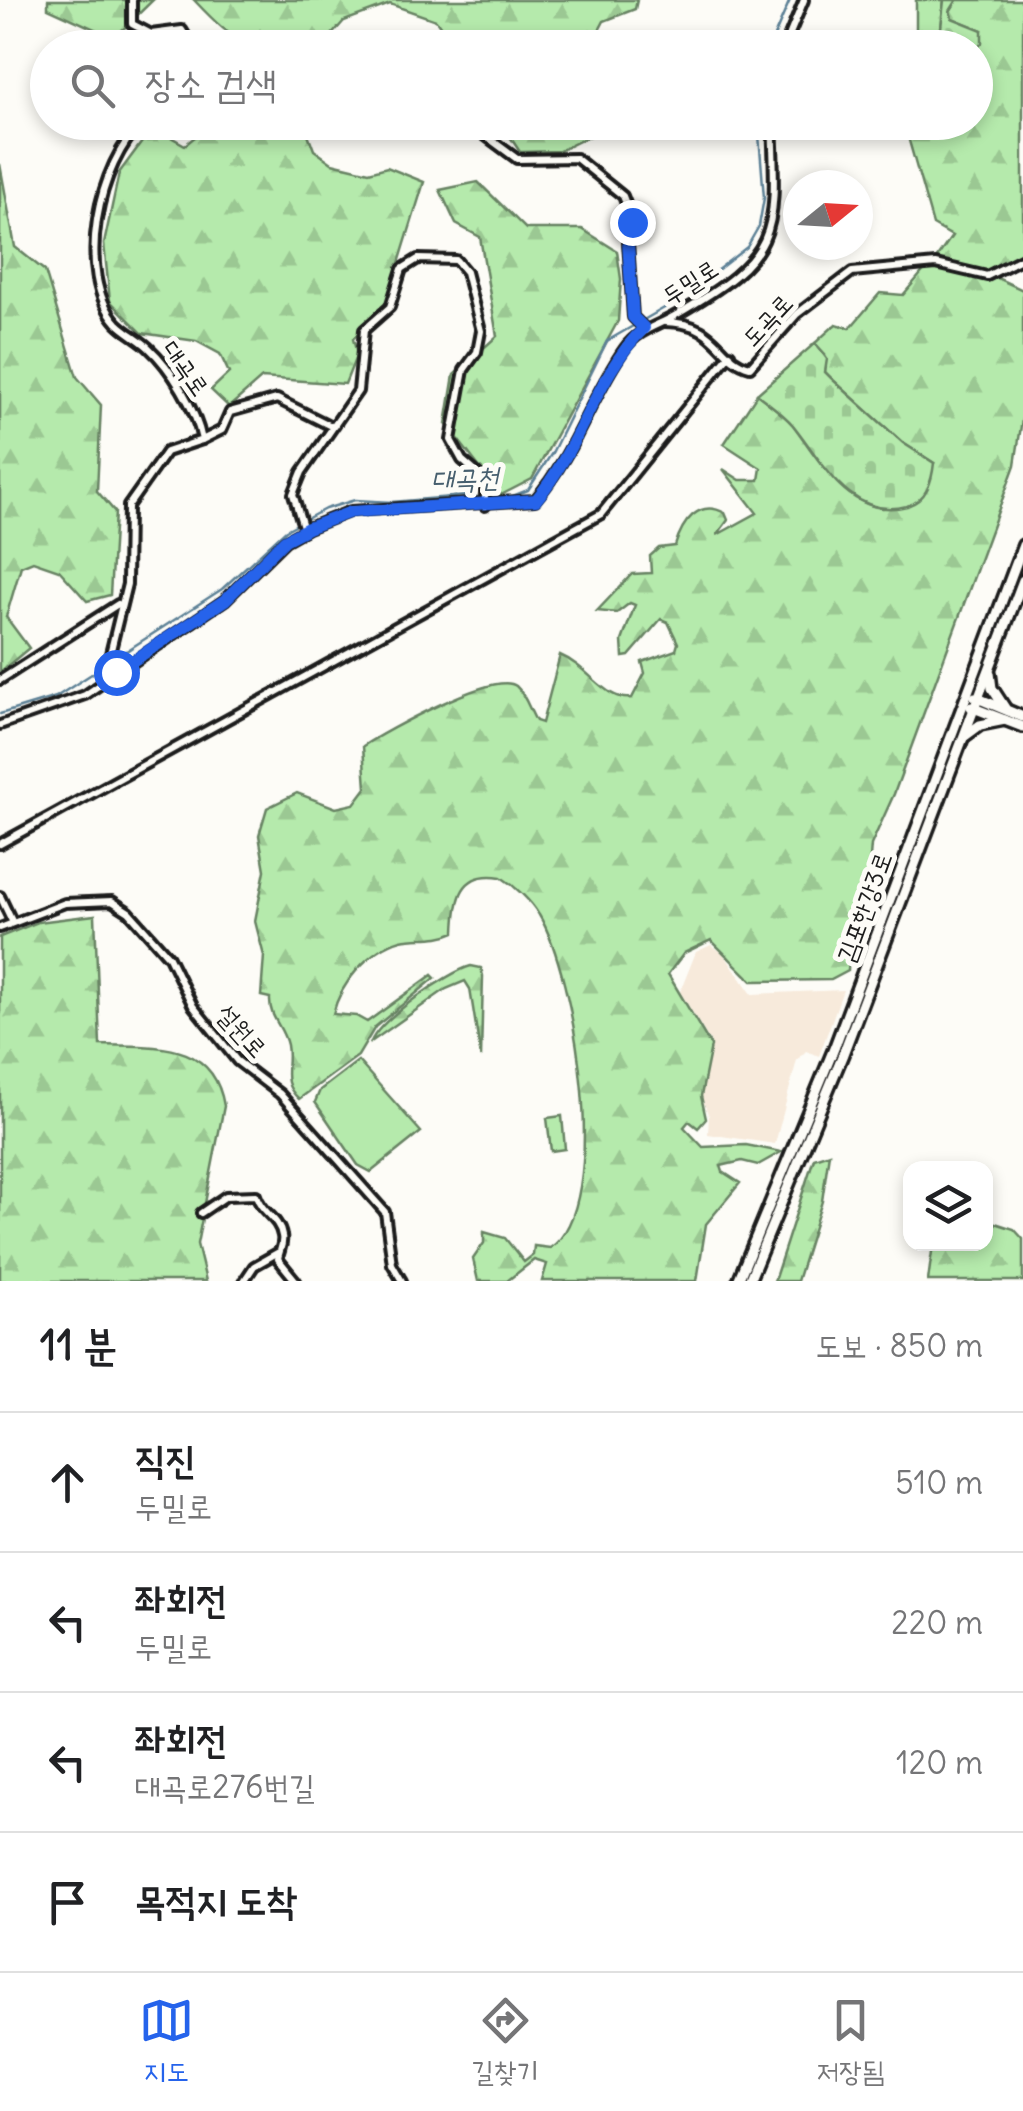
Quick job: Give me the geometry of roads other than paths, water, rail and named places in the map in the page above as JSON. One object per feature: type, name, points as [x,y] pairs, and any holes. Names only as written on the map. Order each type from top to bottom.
[{"type":"street","points":[[132,0],[132,24],[144,30]]},
{"type":"street","points":[[792,30],[804,0]]},
{"type":"street","name":"대곡로","points":[[130,140],[108,169],[98,217],[96,278],[105,305],[118,323],[150,349],[167,371],[199,423],[202,440]]},
{"type":"street","points":[[491,140],[517,159],[576,158],[623,196],[632,222],[628,242],[641,325]]},
{"type":"street","name":"두밀로","points":[[0,725],[85,695],[112,665],[225,600],[302,525],[351,512],[485,500],[536,500],[556,476],[641,325],[664,322],[745,269],[769,238],[776,187],[773,140]]},
{"type":"street","name":"도곡로","points":[[730,354],[739,364],[750,366],[797,314],[852,272],[942,264],[987,276],[1023,258]]},
{"type":"street","points":[[302,525],[293,494],[331,426],[358,391],[360,339],[390,307],[402,269],[418,260],[456,260],[466,272],[482,331],[476,352],[464,370],[451,440],[462,460],[484,480],[485,500]]},
{"type":"street","points":[[0,844],[601,514],[730,354],[716,339],[688,323],[664,322]]},
{"type":"street","points":[[112,665],[120,604],[127,584],[128,506],[166,452],[222,430],[230,412],[276,399],[331,426]]},
{"type":"street","name":"김포한강3로","points":[[738,1281],[971,701],[1023,545]]},
{"type":"street","name":"김포한강3로","points":[[749,1281],[843,1054],[962,738],[971,701],[990,668],[1023,580]]},
{"type":"street","points":[[0,680],[37,659],[88,619],[120,604]]},
{"type":"street","points":[[990,668],[992,688],[1006,715],[1023,728]]},
{"type":"street","points":[[971,701],[1006,715],[1023,717]]},
{"type":"street","points":[[962,738],[980,725],[1006,715]]},
{"type":"street","points":[[0,896],[12,921]]},
{"type":"street","name":"설원로","points":[[0,928],[65,903],[112,901],[129,912],[169,957],[193,1006],[236,1060],[280,1094],[385,1212],[392,1264],[402,1281]]},
{"type":"street","points":[[201,1213],[226,1196],[254,1194],[261,1210],[279,1227],[283,1240],[278,1253],[257,1264],[244,1281]]},
{"type":"street","points":[[278,1253],[296,1281]]},
{"type":"waterway","name":"대곡천","points":[[777,30],[790,0]]},
{"type":"waterway","name":"대곡천","points":[[114,659],[222,589],[286,530],[325,509],[355,500],[392,502],[463,496],[505,499],[528,490],[552,453],[607,341],[680,299],[747,247],[759,226],[764,198],[759,140]]},
{"type":"waterway","name":"대곡천","points":[[0,714],[56,697],[107,664]]}]
